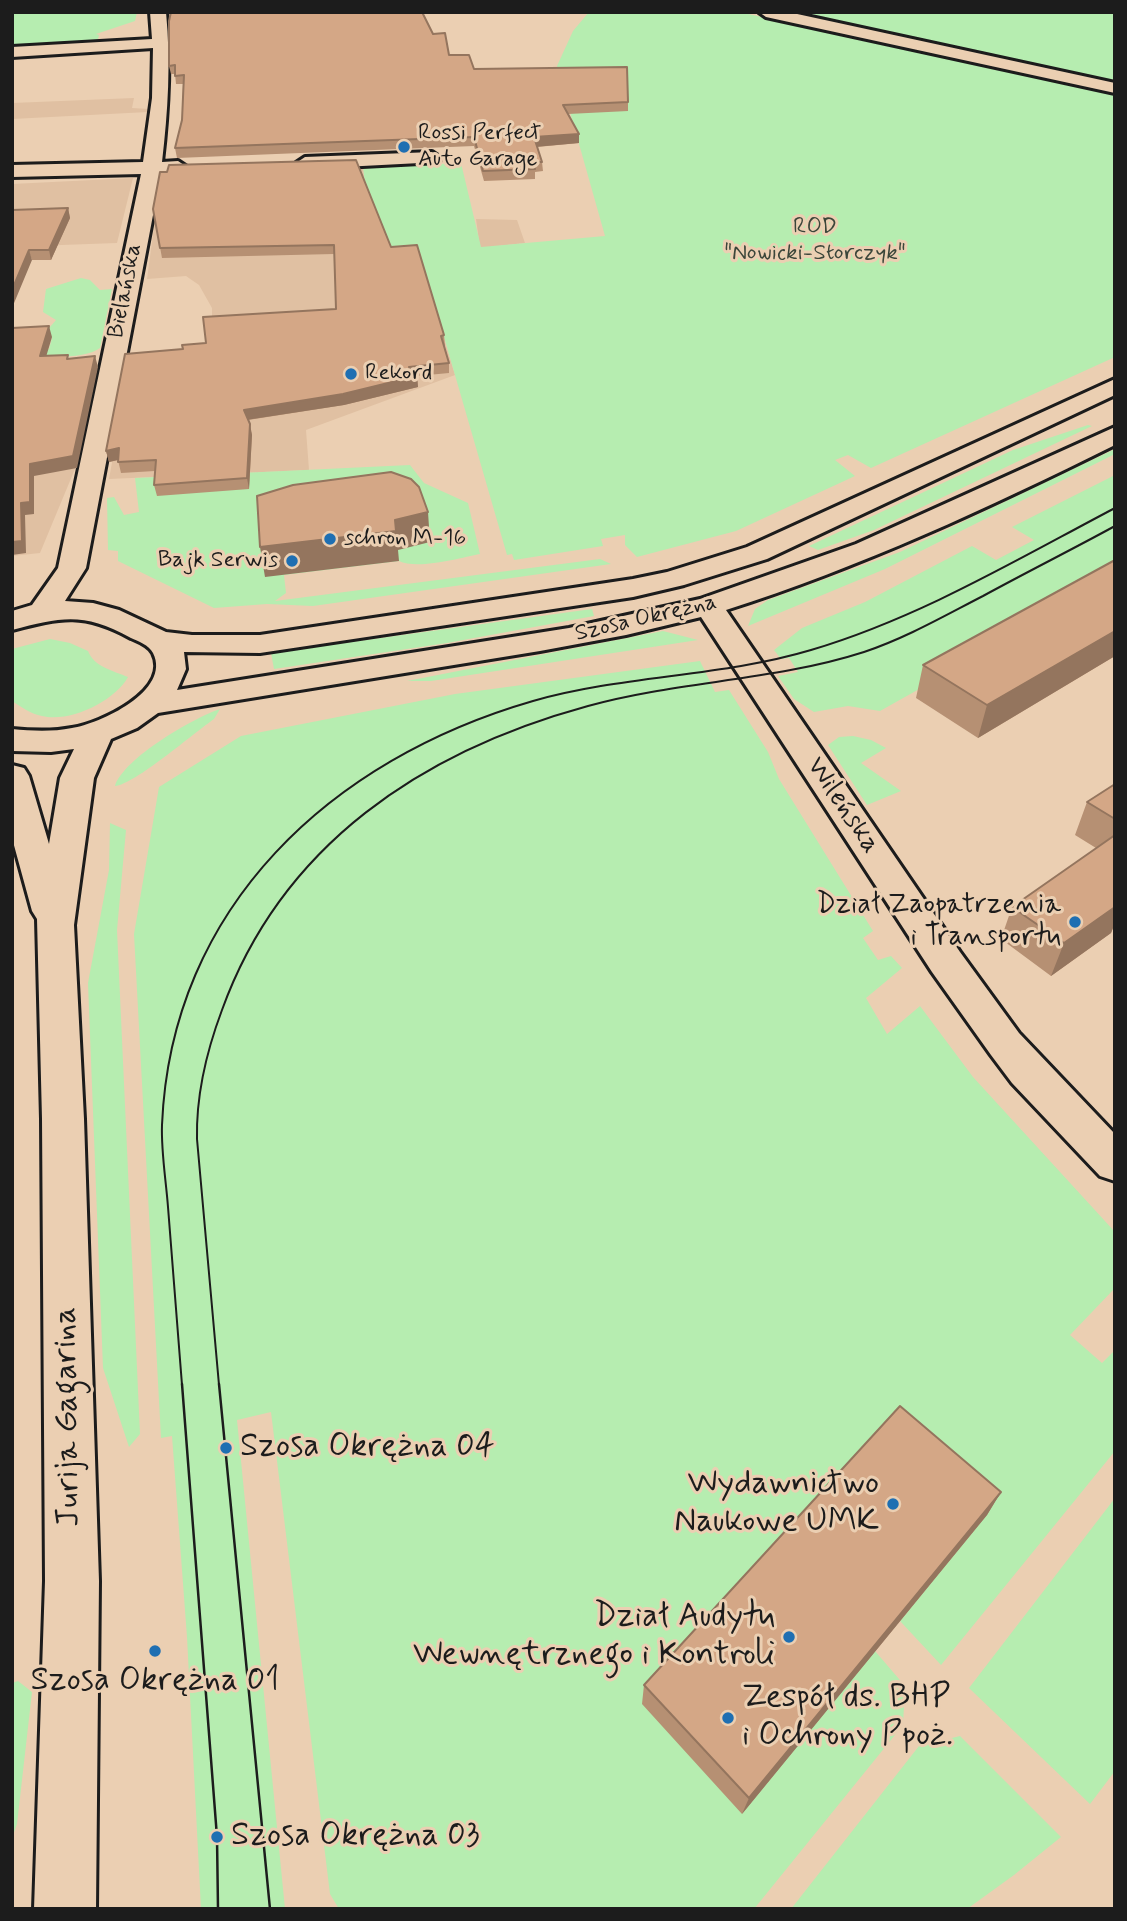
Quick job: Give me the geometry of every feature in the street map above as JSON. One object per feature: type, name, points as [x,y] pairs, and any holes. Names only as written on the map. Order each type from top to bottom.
[{"type":"street","points":[[766,12],[1115,88]]},
{"type":"street","name":"Bielańska","points":[[43,612],[72,568],[152,168],[160,103],[161,43],[152,14]]},
{"type":"street","points":[[94,47],[122,31]]},
{"type":"street","points":[[12,52],[161,43]]},
{"type":"street","points":[[290,163],[432,158]]},
{"type":"street","points":[[12,171],[203,166]]},
{"type":"street","name":"Szosa Okrężna","points":[[150,635],[192,644],[260,644],[674,579],[757,553],[1115,386]]},
{"type":"street","name":"Szosa Okrężna","points":[[149,704],[347,675],[553,640],[709,606],[849,558],[887,542],[985,499],[1115,435]]},
{"type":"street","points":[[72,568],[95,610]]},
{"type":"street","name":"Wileńska","points":[[709,606],[946,962],[1005,1044],[1072,1121],[1115,1163]]},
{"type":"street","points":[[12,621],[43,612],[95,610],[112,615],[150,635],[167,648],[171,669],[164,688],[149,704],[116,726],[54,741],[12,740]]},
{"type":"street","name":"Jurija Gagarina","points":[[65,1909],[72,1595],[63,1107],[55,925],[77,778],[99,732]]},
{"type":"street","name":"Jurija Gagarina","points":[[12,776],[55,925]]},
{"type":"shaded area","points":[[134,98],[132,108],[149,109],[148,112],[12,119],[12,103]]},
{"type":"shaded area","points":[[363,167],[374,257],[429,289],[455,375],[306,430],[309,470],[109,479],[131,358],[212,347],[212,308],[199,285],[186,276],[147,279],[161,175]]},
{"type":"shaded area","points":[[133,178],[117,243],[34,246],[12,252],[12,184]]},
{"type":"shaded area","points":[[476,219],[517,220],[525,243],[480,248]]},
{"type":"shaded area","points":[[87,440],[40,553],[12,556],[12,458]]},
{"type":"green space","points":[[12,12],[137,12],[135,21],[96,34],[99,35],[98,39],[90,42],[12,51]]},
{"type":"green space","name":"ROD \"Nowicki-Storczyk\"","points":[[589,12],[739,12],[1115,94],[1115,357],[871,468],[848,455],[835,460],[855,476],[736,531],[637,557],[625,545],[625,535],[601,539],[603,546],[514,560],[512,554],[507,555],[420,254],[374,257],[363,167],[461,163],[481,247],[605,236],[557,66],[573,31]]},
{"type":"green space","points":[[779,12],[1115,12],[1115,85]]},
{"type":"green space","points":[[81,278],[90,280],[100,290],[112,289],[100,348],[93,352],[59,357],[18,350],[49,349],[52,338],[35,328],[50,327],[56,320],[43,312],[46,289]]},
{"type":"green space","points":[[1088,425],[1092,426],[874,530],[818,550],[809,546],[1013,450]]},
{"type":"green space","points":[[1115,449],[1115,454],[885,569],[748,626],[755,609],[768,600],[900,552]]},
{"type":"green space","points":[[410,465],[424,483],[468,503],[480,554],[427,564],[399,561],[284,575],[286,593],[275,601],[600,559],[611,564],[313,606],[267,604],[214,608],[118,561],[118,551],[108,550],[107,498],[114,497],[124,515],[139,512],[135,478]]},
{"type":"green space","points":[[1115,475],[1115,573],[1094,591],[880,711],[848,706],[814,712],[794,699],[778,676],[798,672],[789,658],[781,659],[774,650],[802,628],[865,602],[972,546],[996,560],[1034,540],[1012,527]]},
{"type":"green space","points":[[592,609],[594,616],[447,643],[274,669],[271,653]]},
{"type":"green space","points":[[663,631],[698,640],[431,681],[407,681]]},
{"type":"green space","points":[[50,639],[70,643],[88,651],[100,665],[128,677],[122,686],[102,702],[78,713],[53,717],[30,712],[12,701],[12,649]]},
{"type":"green space","points":[[700,661],[715,692],[729,690],[768,752],[779,779],[873,931],[863,938],[878,960],[891,956],[902,968],[866,998],[887,1034],[920,1006],[973,1077],[1115,1232],[1115,1288],[1070,1335],[1102,1363],[1115,1350],[1115,1451],[941,1665],[900,1621],[986,1515],[742,1813],[875,1651],[905,1686],[903,1725],[754,1909],[339,1909],[330,1894],[271,1412],[237,1420],[285,1909],[201,1909],[187,1637],[172,1436],[161,1438],[134,934],[159,787],[241,736],[455,694]]},
{"type":"green space","points":[[220,709],[214,719],[164,757],[136,777],[115,786],[131,763],[161,740]]},
{"type":"green space","points":[[853,736],[871,740],[886,748],[861,763],[901,791],[867,805],[828,745],[839,737]]},
{"type":"green space","points":[[110,823],[126,830],[117,930],[140,1434],[129,1447],[103,1368],[88,983],[109,870]]},
{"type":"green space","points":[[1115,1498],[1115,1771],[1090,1804],[969,1688]]},
{"type":"green space","points":[[18,1681],[32,1692],[17,1824],[12,1838],[12,1683]]},
{"type":"green space","points":[[960,1736],[1061,1837],[967,1909],[791,1909],[919,1746]]},
{"type":"building","points":[[171,12],[422,12],[433,34],[445,33],[449,55],[469,55],[474,69],[627,67],[628,102],[563,105],[579,134],[534,137],[542,162],[533,162],[535,169],[483,171],[474,137],[175,148],[182,120],[184,75],[175,76],[175,65],[169,66]]},
{"type":"building","points":[[356,160],[391,247],[417,245],[444,335],[441,336],[449,363],[409,367],[417,376],[343,394],[244,410],[250,424],[247,478],[154,485],[156,460],[118,462],[119,448],[106,451],[125,354],[183,349],[182,345],[206,343],[203,317],[336,309],[334,245],[160,248],[153,209],[160,172],[167,172],[169,165]]},
{"type":"building","points":[[68,208],[49,250],[29,250],[12,290],[12,210]]},
{"type":"building","points":[[49,326],[40,356],[68,355],[67,359],[95,356],[73,456],[30,464],[30,502],[21,503],[22,541],[12,542],[12,328]]},
{"type":"building","points":[[391,472],[411,479],[419,487],[428,512],[395,520],[396,531],[260,547],[257,496],[293,485]]},
{"type":"building","points":[[1115,560],[1115,631],[987,705],[923,665]]},
{"type":"building","points":[[1115,784],[1115,819],[1087,802]]},
{"type":"building","points":[[1115,835],[1115,907],[1064,943],[1012,907]]},
{"type":"building","points":[[900,1406],[1001,1492],[749,1798],[644,1685]]},
{"type":"tram line","points":[[182,1385],[162,1135],[172,1046],[196,975],[230,910],[276,853],[330,803],[392,761],[460,727],[567,692],[742,666],[811,650],[851,637],[929,605],[1115,508]]},
{"type":"tram line","points":[[219,1385],[197,1139],[198,1106],[204,1073],[222,1010],[248,951],[281,899],[321,853],[366,813],[416,778],[470,749],[527,725],[622,698],[796,669],[864,652],[925,626],[1115,526]]},
{"type":"tram line","points":[[182,1384],[217,1837],[218,1909]]},
{"type":"tram line","points":[[219,1384],[270,1909]]},
{"type":"place","name":"Rossi Perfect Auto Garage","points":[[404,147]]},
{"type":"place","name":"Rekord","points":[[351,374]]},
{"type":"place","name":"schron M-16","points":[[330,539]]},
{"type":"place","name":"Bajk Serwis","points":[[292,561]]},
{"type":"place","name":"Dział Zaopatrzenia i Transportu","points":[[1075,922]]},
{"type":"place","name":"Szosa Okrężna 04","points":[[226,1448]]},
{"type":"place","name":"Wydawnictwo Naukowe UMK","points":[[893,1504]]},
{"type":"place","name":"Dział Audytu Wewnętrznego i Kontroli","points":[[789,1637]]},
{"type":"place","name":"Szosa Okrężna 01","points":[[155,1651]]},
{"type":"place","name":"Zespół ds. BHP i Ochrony Ppoż.","points":[[728,1718]]},
{"type":"place","name":"Szosa Okrężna 03","points":[[217,1837]]}]
